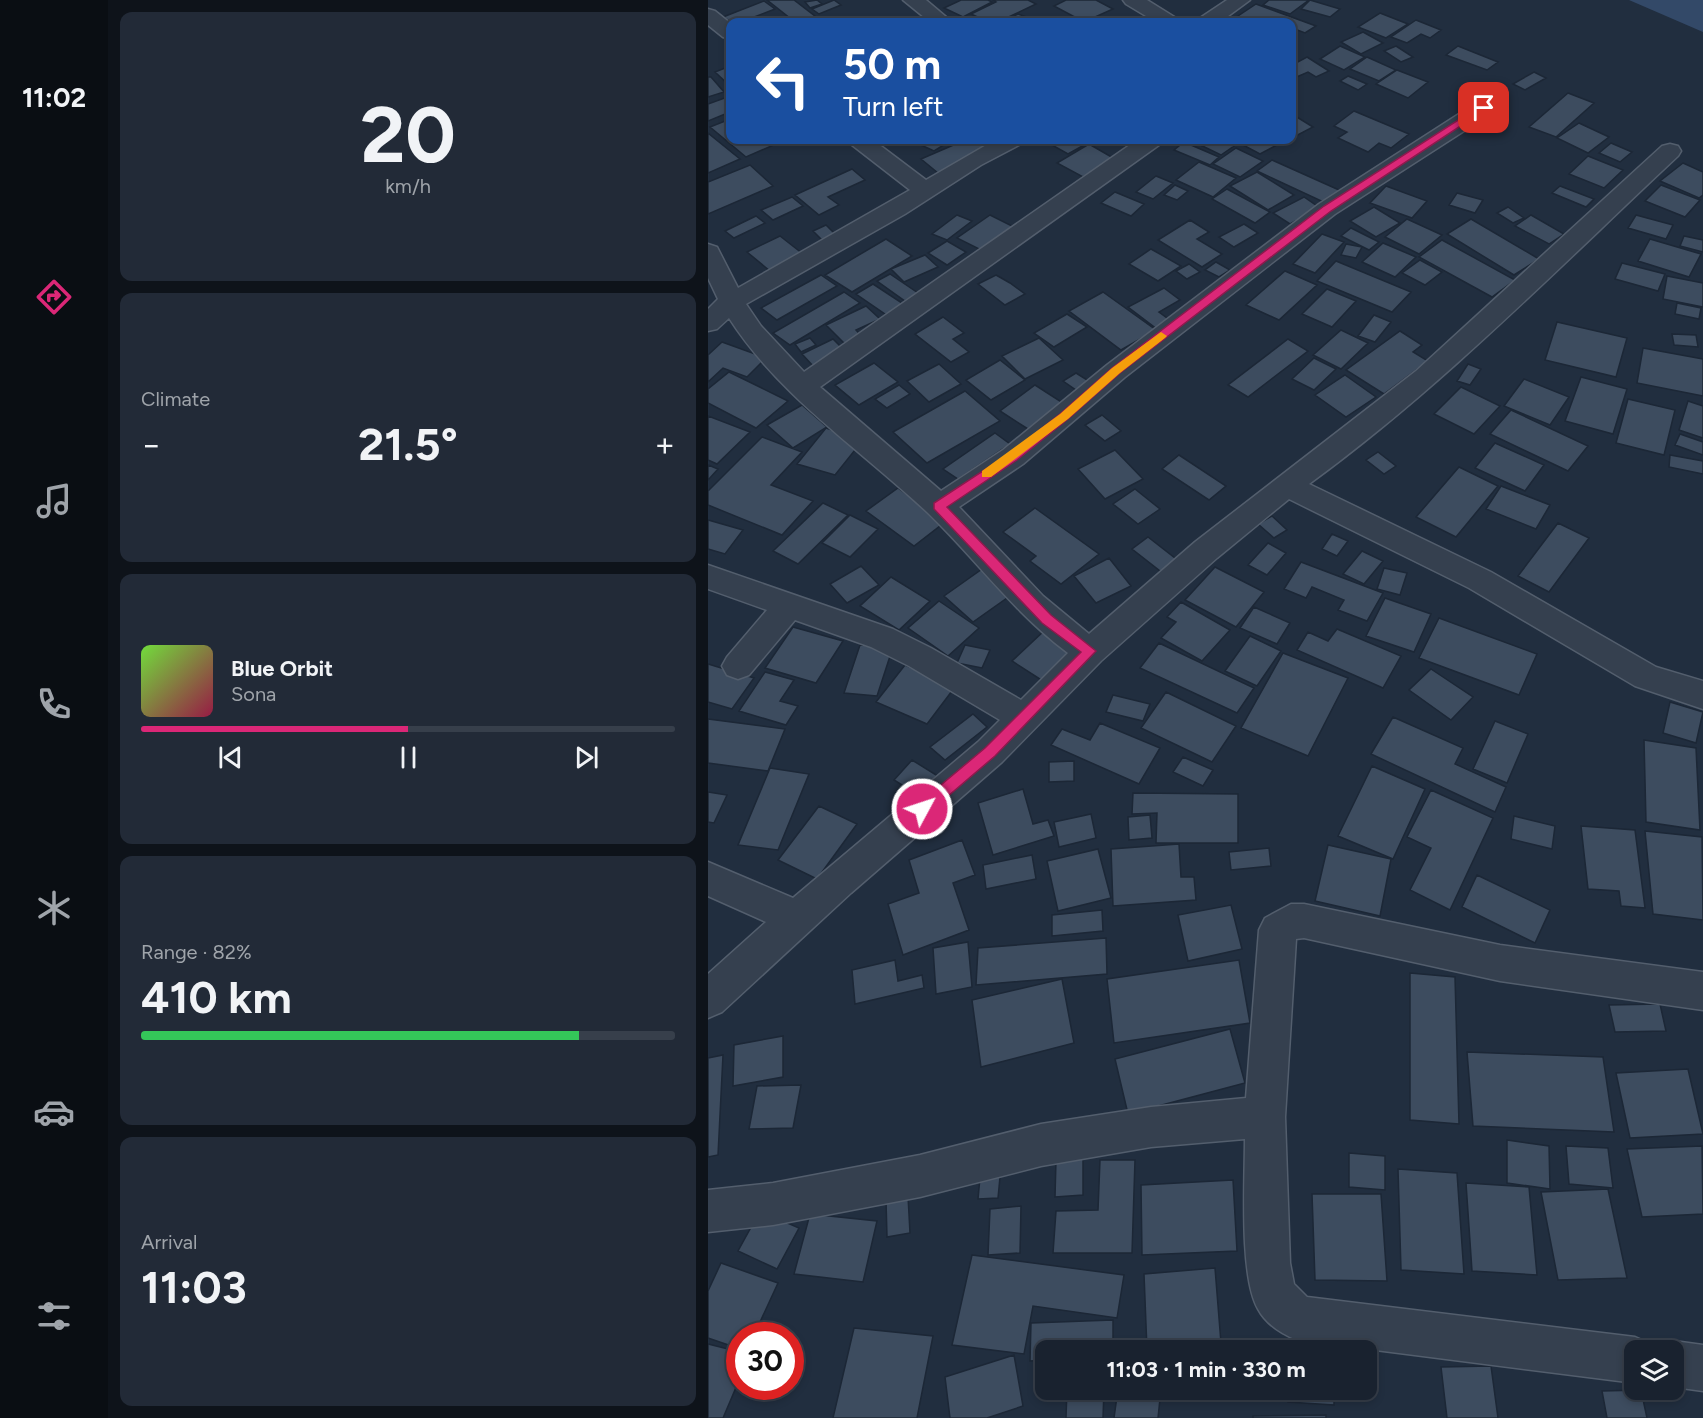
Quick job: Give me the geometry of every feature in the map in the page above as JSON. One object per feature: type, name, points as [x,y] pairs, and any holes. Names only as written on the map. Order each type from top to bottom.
[{"type":"street","points":[[913,0],[937,18]]},
{"type":"street","points":[[1133,0],[1162,18]]},
{"type":"street","points":[[1213,18],[1240,0]]},
{"type":"street","points":[[708,15],[726,30]]},
{"type":"street","points":[[939,506],[1013,457],[1116,371],[1327,208],[1484,108]]},
{"type":"street","points":[[865,144],[925,190]]},
{"type":"street","points":[[708,322],[732,302],[878,220],[1004,144]]},
{"type":"street","points":[[803,385],[888,329],[1145,144]]},
{"type":"street","points":[[708,999],[837,881],[990,752],[1090,651],[1206,550],[1425,377],[1670,150]]},
{"type":"street","points":[[711,266],[751,331],[785,370],[803,385],[821,406],[939,506],[1047,619],[1090,651]]},
{"type":"street","points":[[1286,485],[1480,580],[1646,678],[1703,695]]},
{"type":"street","points":[[708,578],[882,638],[920,657],[1024,718]]},
{"type":"street","points":[[738,666],[789,606]]},
{"type":"street","points":[[708,879],[798,918]]},
{"type":"street","points":[[1624,1359],[1297,1318],[1274,1295],[1268,1263],[1265,1117],[1278,930],[1291,921],[1304,921],[1500,963],[1703,991]]},
{"type":"street","points":[[708,1211],[773,1204],[920,1176],[1041,1145],[1151,1127],[1265,1117]]},
{"type":"street","points":[[1684,1365],[1703,1368]]},
{"type":"water","points":[[1629,0],[1703,0],[1703,32]]},
{"type":"building","points":[[767,0],[794,0],[817,18],[790,18]]},
{"type":"building","points":[[817,0],[822,4],[810,8],[805,2]]},
{"type":"building","points":[[834,0],[841,5],[819,14],[812,9]]},
{"type":"building","points":[[961,0],[992,2],[963,17],[944,8]]},
{"type":"building","points":[[993,0],[1028,0],[1036,4],[1006,18],[980,18],[971,14],[996,2]]},
{"type":"building","points":[[1066,0],[1096,0],[1113,9],[1093,18],[1076,18],[1054,6]]},
{"type":"building","points":[[1269,0],[1309,0],[1290,14],[1263,5]]},
{"type":"building","points":[[1310,0],[1340,9],[1330,17],[1301,9]]},
{"type":"building","points":[[764,1],[775,9],[751,18],[723,17]]},
{"type":"building","points":[[1256,4],[1294,18],[1235,18]]},
{"type":"building","points":[[1380,13],[1408,24],[1386,38],[1358,27]]},
{"type":"building","points":[[1018,14],[1029,18],[1011,18]]},
{"type":"building","points":[[1296,19],[1316,26],[1305,33],[1296,30]]},
{"type":"building","points":[[1416,20],[1441,30],[1430,38],[1421,34],[1407,43],[1391,37]]},
{"type":"building","points":[[1363,32],[1383,43],[1361,54],[1341,42]]},
{"type":"building","points":[[1340,46],[1365,57],[1344,70],[1320,59]]},
{"type":"building","points":[[1396,46],[1413,57],[1401,62],[1384,51]]},
{"type":"building","points":[[1458,46],[1498,62],[1487,70],[1446,55]]},
{"type":"building","points":[[1307,57],[1329,71],[1316,77],[1308,72],[1296,77],[1296,63]]},
{"type":"building","points":[[1367,57],[1396,70],[1379,81],[1350,69]]},
{"type":"building","points":[[726,68],[726,82],[715,72]]},
{"type":"building","points":[[1397,70],[1428,82],[1408,98],[1376,84]]},
{"type":"building","points":[[1534,72],[1546,78],[1525,90],[1513,84]]},
{"type":"building","points":[[1348,76],[1367,84],[1358,90],[1340,81]]},
{"type":"building","points":[[708,77],[711,77],[724,92],[708,97]]},
{"type":"building","points":[[1568,93],[1594,103],[1556,137],[1529,127]]},
{"type":"building","points":[[726,97],[726,114],[708,121],[708,104]]},
{"type":"building","points":[[1354,111],[1409,134],[1391,148],[1379,143],[1368,152],[1338,138],[1347,132],[1334,126]]},
{"type":"building","points":[[1296,116],[1313,127],[1296,136]]},
{"type":"building","points":[[726,121],[726,140],[710,127]]},
{"type":"building","points":[[1579,123],[1609,137],[1588,153],[1557,138]]},
{"type":"building","points":[[708,133],[740,159],[708,173]]},
{"type":"building","points":[[1611,143],[1632,152],[1620,162],[1599,153]]},
{"type":"building","points":[[730,144],[776,144],[746,157]]},
{"type":"building","points":[[919,144],[945,144],[934,151]]},
{"type":"building","points":[[956,144],[983,144],[991,150],[938,173],[921,159]]},
{"type":"building","points":[[1050,144],[1086,144],[1068,154]]},
{"type":"building","points":[[1089,144],[1115,159],[1083,177],[1057,163]]},
{"type":"building","points":[[1121,144],[1140,144],[1133,149]]},
{"type":"building","points":[[1182,144],[1189,144],[1219,157],[1210,165],[1174,150]]},
{"type":"building","points":[[1198,144],[1234,146],[1221,155]]},
{"type":"building","points":[[1275,144],[1277,145],[1260,154],[1243,145]]},
{"type":"building","points":[[1236,148],[1263,161],[1240,177],[1213,164]]},
{"type":"building","points":[[1588,156],[1623,170],[1604,188],[1569,174]]},
{"type":"building","points":[[1272,160],[1348,194],[1332,206],[1257,171]]},
{"type":"building","points":[[1199,162],[1236,178],[1213,197],[1176,180]]},
{"type":"building","points":[[1683,163],[1703,172],[1703,195],[1699,198],[1660,181]]},
{"type":"building","points":[[750,165],[773,186],[708,214],[708,182]]},
{"type":"building","points":[[852,169],[865,180],[828,197],[839,205],[819,215],[795,195]]},
{"type":"building","points":[[1257,172],[1294,195],[1268,210],[1230,186]]},
{"type":"building","points":[[1156,176],[1173,183],[1153,199],[1136,192]]},
{"type":"building","points":[[1175,185],[1188,191],[1177,200],[1164,195]]},
{"type":"building","points":[[1661,185],[1700,200],[1685,217],[1645,201]]},
{"type":"building","points":[[1386,186],[1427,201],[1412,218],[1370,203]]},
{"type":"building","points":[[1560,186],[1594,199],[1586,207],[1552,193]]},
{"type":"building","points":[[1227,189],[1270,212],[1255,223],[1212,199]]},
{"type":"building","points":[[1115,192],[1144,204],[1131,216],[1101,203]]},
{"type":"building","points":[[1457,193],[1483,200],[1475,213],[1449,205]]},
{"type":"building","points":[[792,197],[803,206],[773,220],[761,210]]},
{"type":"building","points":[[1304,197],[1320,208],[1290,224],[1273,213]]},
{"type":"building","points":[[1374,207],[1400,223],[1376,237],[1350,221]]},
{"type":"building","points":[[1508,207],[1524,218],[1513,223],[1497,213]]},
{"type":"building","points":[[957,215],[972,221],[947,240],[932,234]]},
{"type":"building","points":[[990,215],[1014,227],[981,250],[957,238]]},
{"type":"building","points":[[1531,215],[1564,234],[1549,244],[1515,226]]},
{"type":"building","points":[[1636,215],[1673,225],[1666,239],[1628,228]]},
{"type":"building","points":[[756,216],[765,223],[734,238],[725,231]]},
{"type":"building","points":[[1407,219],[1442,235],[1419,254],[1385,237]]},
{"type":"building","points":[[1471,219],[1539,259],[1514,275],[1447,234]]},
{"type":"building","points":[[1190,220],[1209,232],[1197,239],[1222,254],[1202,267],[1158,240]]},
{"type":"building","points":[[1244,224],[1258,233],[1234,247],[1219,237]]},
{"type":"building","points":[[826,225],[835,234],[822,240],[813,231]]},
{"type":"building","points":[[1351,228],[1379,242],[1369,250],[1341,236]]},
{"type":"building","points":[[1322,234],[1344,242],[1315,273],[1293,264]]},
{"type":"building","points":[[780,236],[803,254],[770,271],[747,252]]},
{"type":"building","points":[[1684,236],[1703,240],[1703,252],[1680,246]]},
{"type":"building","points":[[886,239],[912,256],[852,292],[825,275]]},
{"type":"building","points":[[1650,239],[1701,254],[1689,277],[1638,261]]},
{"type":"building","points":[[1442,240],[1515,280],[1492,297],[1419,257]]},
{"type":"building","points":[[947,241],[966,252],[947,265],[928,253]]},
{"type":"building","points":[[1383,243],[1416,257],[1395,277],[1362,262]]},
{"type":"building","points":[[1346,244],[1362,247],[1356,258],[1341,255]]},
{"type":"building","points":[[1151,249],[1181,266],[1158,281],[1129,264]]},
{"type":"building","points":[[925,255],[938,267],[904,282],[891,269]]},
{"type":"building","points":[[1420,260],[1442,272],[1425,285],[1402,273]]},
{"type":"building","points":[[1336,261],[1411,292],[1392,312],[1317,281]]},
{"type":"building","points":[[1216,262],[1230,270],[1219,277],[1205,270]]},
{"type":"building","points":[[1622,263],[1665,274],[1658,291],[1615,279]]},
{"type":"building","points":[[1189,264],[1200,272],[1187,279],[1176,271]]},
{"type":"building","points":[[1285,271],[1317,285],[1279,320],[1246,305]]},
{"type":"building","points":[[890,274],[918,293],[905,301],[877,281]]},
{"type":"building","points":[[821,275],[837,286],[777,320],[761,308]]},
{"type":"building","points":[[996,275],[1025,294],[1005,305],[978,284]]},
{"type":"building","points":[[1667,276],[1703,283],[1703,307],[1663,299]]},
{"type":"building","points":[[873,284],[905,305],[888,316],[856,294]]},
{"type":"building","points":[[1164,288],[1180,300],[1159,312],[1171,321],[1157,329],[1128,307]]},
{"type":"building","points":[[1327,289],[1356,301],[1332,327],[1302,314]]},
{"type":"building","points":[[844,292],[860,303],[790,345],[773,333]]},
{"type":"building","points":[[1103,292],[1156,330],[1121,350],[1069,311]]},
{"type":"building","points":[[1677,303],[1701,308],[1699,319],[1675,314]]},
{"type":"building","points":[[866,306],[880,319],[856,330],[865,340],[849,348],[826,325]]},
{"type":"building","points":[[1067,314],[1087,327],[1054,347],[1034,333]]},
{"type":"building","points":[[1374,315],[1391,322],[1375,342],[1358,336]]},
{"type":"building","points":[[943,317],[964,333],[953,339],[969,352],[951,362],[915,334]]},
{"type":"building","points":[[1557,322],[1627,338],[1616,377],[1545,360]]},
{"type":"building","points":[[1341,330],[1368,343],[1341,369],[1313,355]]},
{"type":"building","points":[[1400,331],[1422,345],[1413,352],[1428,361],[1384,394],[1346,370]]},
{"type":"building","points":[[1672,334],[1696,335],[1698,347],[1674,345]]},
{"type":"building","points":[[810,338],[816,345],[801,352],[795,344]]},
{"type":"building","points":[[1039,338],[1063,360],[1025,379],[1002,356]]},
{"type":"building","points":[[833,339],[846,352],[814,367],[802,354]]},
{"type":"building","points":[[1288,339],[1308,351],[1248,397],[1228,385]]},
{"type":"building","points":[[722,342],[766,358],[747,377],[723,368],[708,382],[708,355]]},
{"type":"building","points":[[1643,348],[1703,359],[1703,396],[1637,383]]},
{"type":"building","points":[[1314,358],[1336,369],[1314,390],[1292,379]]},
{"type":"building","points":[[1000,360],[1025,380],[991,400],[966,380]]},
{"type":"building","points":[[874,363],[898,382],[859,405],[835,385]]},
{"type":"building","points":[[939,364],[961,384],[929,402],[907,381]]},
{"type":"building","points":[[1468,364],[1481,369],[1470,385],[1457,381]]},
{"type":"building","points":[[729,372],[788,401],[756,428],[708,403],[708,389]]},
{"type":"building","points":[[1076,373],[1092,383],[1079,392],[1063,381]]},
{"type":"building","points":[[1345,375],[1376,397],[1346,417],[1315,395]]},
{"type":"building","points":[[1581,377],[1627,389],[1613,434],[1565,421]]},
{"type":"building","points":[[1524,379],[1569,397],[1550,425],[1504,406]]},
{"type":"building","points":[[899,385],[910,394],[887,408],[875,399]]},
{"type":"building","points":[[1035,385],[1063,403],[1028,429],[1000,411]]},
{"type":"building","points":[[1461,387],[1500,406],[1474,434],[1434,414]]},
{"type":"building","points":[[965,391],[1000,421],[927,463],[893,432]]},
{"type":"building","points":[[1628,399],[1675,410],[1664,455],[1616,443]]},
{"type":"building","points":[[1688,401],[1703,406],[1703,438],[1679,430]]},
{"type":"building","points":[[802,405],[827,427],[793,448],[767,425]]},
{"type":"building","points":[[1511,410],[1588,446],[1568,471],[1490,434]]},
{"type":"building","points":[[1102,415],[1121,431],[1105,441],[1085,425]]},
{"type":"building","points":[[708,416],[750,432],[717,464],[708,460]]},
{"type":"building","points":[[826,428],[863,440],[835,475],[797,464]]},
{"type":"building","points":[[995,433],[1010,444],[958,479],[943,469]]},
{"type":"building","points":[[1680,434],[1703,442],[1703,455],[1675,445]]},
{"type":"building","points":[[762,437],[802,452],[771,485],[813,501],[782,535],[708,505],[708,491]]},
{"type":"building","points":[[1495,443],[1544,465],[1525,491],[1475,468]]},
{"type":"building","points":[[1115,450],[1143,479],[1105,499],[1078,469]]},
{"type":"building","points":[[1378,452],[1396,466],[1384,474],[1366,460]]},
{"type":"building","points":[[1179,455],[1226,486],[1209,500],[1162,469]]},
{"type":"building","points":[[1670,455],[1703,461],[1703,474],[1669,467]]},
{"type":"building","points":[[708,465],[718,469],[708,480]]},
{"type":"building","points":[[1459,467],[1498,486],[1456,537],[1416,517]]},
{"type":"building","points":[[1501,486],[1550,505],[1536,529],[1486,509]]},
{"type":"building","points":[[898,488],[945,522],[914,546],[866,511]]},
{"type":"building","points":[[1135,489],[1160,509],[1138,524],[1113,504]]},
{"type":"building","points":[[823,503],[848,515],[798,564],[773,551]]},
{"type":"building","points":[[1035,508],[1099,554],[1061,584],[1030,561],[1036,556],[1003,532]]},
{"type":"building","points":[[850,515],[878,529],[850,557],[822,543]]},
{"type":"building","points":[[1272,516],[1287,530],[1274,538],[1258,524]]},
{"type":"building","points":[[708,520],[743,530],[725,554],[708,549]]},
{"type":"building","points":[[1558,523],[1589,538],[1549,592],[1518,576]]},
{"type":"building","points":[[1332,534],[1348,541],[1337,556],[1322,549]]},
{"type":"building","points":[[1148,537],[1180,562],[1164,574],[1132,549]]},
{"type":"building","points":[[1268,543],[1286,553],[1267,575],[1248,565]]},
{"type":"building","points":[[1362,551],[1383,561],[1364,584],[1343,574]]},
{"type":"building","points":[[1109,558],[1131,586],[1096,603],[1074,576]]},
{"type":"building","points":[[1301,562],[1383,593],[1367,621],[1338,610],[1344,600],[1312,587],[1306,598],[1284,589]]},
{"type":"building","points":[[861,566],[879,585],[847,603],[830,584]]},
{"type":"building","points":[[985,567],[1014,593],[973,622],[944,596]]},
{"type":"building","points":[[1215,567],[1264,592],[1236,627],[1185,600]]},
{"type":"building","points":[[1384,568],[1407,573],[1400,595],[1377,589]]},
{"type":"building","points":[[891,577],[930,601],[899,630],[860,606]]},
{"type":"building","points":[[1385,598],[1431,614],[1414,652],[1366,636]]},
{"type":"building","points":[[939,601],[979,628],[948,656],[908,628]]},
{"type":"building","points":[[1181,602],[1230,630],[1202,661],[1161,638],[1176,622],[1167,617]]},
{"type":"building","points":[[1254,607],[1290,623],[1277,644],[1240,628]]},
{"type":"building","points":[[1439,618],[1537,654],[1519,695],[1419,658]]},
{"type":"building","points":[[793,627],[843,641],[816,683],[765,668]]},
{"type":"building","points":[[1337,629],[1401,656],[1383,688],[1297,650],[1308,632],[1328,641]]},
{"type":"building","points":[[1045,630],[1078,652],[1046,683],[1012,661]]},
{"type":"building","points":[[1250,636],[1281,651],[1257,686],[1225,671]]},
{"type":"building","points":[[1159,643],[1254,688],[1237,713],[1140,668]]},
{"type":"building","points":[[860,645],[893,647],[877,696],[844,693]]},
{"type":"building","points":[[965,645],[990,650],[982,668],[957,663]]},
{"type":"building","points":[[1283,653],[1348,678],[1308,756],[1241,728]]},
{"type":"building","points":[[708,664],[754,678],[732,709],[708,702]]},
{"type":"building","points":[[905,665],[955,687],[927,724],[876,702]]},
{"type":"building","points":[[1431,669],[1473,697],[1451,720],[1409,690]]},
{"type":"building","points":[[765,672],[794,680],[780,701],[798,706],[786,725],[739,711]]},
{"type":"building","points":[[1166,692],[1236,726],[1212,762],[1141,728]]},
{"type":"building","points":[[1113,695],[1150,704],[1143,721],[1106,712]]},
{"type":"building","points":[[1670,702],[1703,712],[1696,743],[1663,733]]},
{"type":"building","points":[[973,714],[987,727],[945,760],[930,747]]},
{"type":"building","points":[[1393,717],[1463,748],[1455,764],[1506,787],[1495,812],[1371,754]]},
{"type":"building","points":[[708,719],[785,729],[768,771],[708,763]]},
{"type":"building","points":[[1495,721],[1528,734],[1507,783],[1473,769]]},
{"type":"building","points":[[1100,723],[1160,748],[1139,784],[1051,745],[1062,729],[1090,740]]},
{"type":"building","points":[[1644,740],[1696,748],[1700,830],[1646,822]]},
{"type":"building","points":[[1183,757],[1213,770],[1203,786],[1173,772]]},
{"type":"building","points":[[912,760],[941,778],[923,798],[894,780]]},
{"type":"building","points":[[1074,761],[1074,781],[1049,782],[1049,762]]},
{"type":"building","points":[[1372,766],[1425,789],[1393,859],[1338,836]]},
{"type":"building","points":[[770,768],[809,774],[778,850],[738,845]]},
{"type":"building","points":[[1023,789],[1033,824],[1048,820],[1054,836],[993,855],[978,803]]},
{"type":"building","points":[[1431,790],[1493,818],[1450,910],[1410,890],[1431,848],[1407,837]]},
{"type":"building","points":[[708,792],[727,795],[714,823],[708,822]]},
{"type":"building","points":[[1133,793],[1238,794],[1238,843],[1156,843],[1157,813],[1132,814]]},
{"type":"building","points":[[819,806],[857,824],[817,879],[778,860]]},
{"type":"building","points":[[1091,814],[1096,838],[1059,847],[1054,822]]},
{"type":"building","points":[[1150,815],[1152,838],[1129,840],[1128,817]]},
{"type":"building","points":[[1514,816],[1555,826],[1552,849],[1511,839]]},
{"type":"building","points":[[1581,826],[1635,830],[1645,908],[1621,906],[1619,891],[1588,889]]},
{"type":"building","points":[[1645,831],[1702,837],[1703,920],[1653,914]]},
{"type":"building","points":[[962,840],[975,875],[953,883],[969,930],[903,955],[888,904],[919,893],[909,860]]},
{"type":"building","points":[[1179,844],[1181,877],[1194,877],[1196,900],[1113,906],[1111,849]]},
{"type":"building","points":[[1328,845],[1391,859],[1380,916],[1315,901]]},
{"type":"building","points":[[1269,848],[1271,866],[1231,870],[1229,852]]},
{"type":"building","points":[[1098,849],[1111,898],[1058,911],[1047,861]]},
{"type":"building","points":[[1032,855],[1036,879],[986,889],[983,865]]},
{"type":"building","points":[[1477,875],[1550,910],[1535,943],[1462,907]]},
{"type":"building","points":[[1231,905],[1242,949],[1188,961],[1178,915]]},
{"type":"building","points":[[1102,910],[1103,931],[1052,936],[1052,915]]},
{"type":"building","points":[[1106,938],[1107,974],[976,985],[978,948]]},
{"type":"building","points":[[968,942],[972,987],[936,994],[933,948]]},
{"type":"building","points":[[895,960],[898,981],[922,975],[924,988],[855,1004],[852,970]]},
{"type":"building","points":[[1239,960],[1250,1023],[1114,1043],[1107,979]]},
{"type":"building","points":[[1410,973],[1455,977],[1459,1124],[1410,1120]]},
{"type":"building","points":[[1062,979],[1074,1043],[981,1067],[972,1000]]},
{"type":"building","points":[[1660,1004],[1666,1031],[1615,1032],[1609,1005]]},
{"type":"building","points":[[1230,1029],[1245,1083],[1128,1114],[1115,1059]]},
{"type":"building","points":[[783,1036],[783,1077],[733,1086],[734,1045]]},
{"type":"building","points":[[1467,1052],[1603,1057],[1614,1132],[1473,1126]]},
{"type":"building","points":[[723,1055],[718,1155],[708,1157],[708,1058]]},
{"type":"building","points":[[1688,1069],[1703,1134],[1630,1138],[1616,1073]]},
{"type":"building","points":[[801,1085],[793,1128],[749,1129],[757,1086]]},
{"type":"building","points":[[1507,1140],[1549,1146],[1550,1189],[1507,1183]]},
{"type":"building","points":[[1566,1146],[1608,1148],[1613,1188],[1569,1184]]},
{"type":"building","points":[[1702,1146],[1703,1214],[1642,1217],[1627,1149]]},
{"type":"building","points":[[1349,1153],[1385,1156],[1385,1190],[1349,1187]]},
{"type":"building","points":[[982,1156],[1002,1156],[998,1198],[978,1199]]},
{"type":"building","points":[[1083,1159],[1083,1195],[1055,1197],[1056,1160]]},
{"type":"building","points":[[1100,1160],[1135,1160],[1132,1253],[1053,1253],[1056,1211],[1098,1210]]},
{"type":"building","points":[[1398,1169],[1457,1173],[1464,1274],[1401,1270]]},
{"type":"building","points":[[1233,1180],[1237,1251],[1142,1255],[1141,1185]]},
{"type":"building","points":[[1466,1183],[1529,1187],[1537,1275],[1472,1271]]},
{"type":"building","points":[[1608,1189],[1627,1278],[1558,1280],[1541,1192]]},
{"type":"building","points":[[1312,1194],[1381,1194],[1387,1281],[1315,1280]]},
{"type":"building","points":[[908,1196],[910,1233],[887,1237],[886,1200]]},
{"type":"building","points":[[1021,1206],[1020,1253],[988,1255],[990,1209]]},
{"type":"building","points":[[760,1211],[799,1228],[777,1269],[738,1251]]},
{"type":"building","points":[[810,1214],[877,1221],[863,1282],[794,1274]]},
{"type":"building","points":[[972,1255],[1124,1275],[1117,1318],[1033,1306],[1024,1354],[952,1345]]},
{"type":"building","points":[[721,1263],[778,1283],[760,1322],[726,1322],[726,1344],[708,1338],[708,1291]]},
{"type":"building","points":[[1215,1268],[1221,1340],[1147,1340],[1144,1274]]},
{"type":"building","points":[[1113,1320],[1113,1340],[1035,1340],[1035,1361],[1030,1361],[1031,1323]]},
{"type":"building","points":[[854,1328],[933,1336],[917,1418],[833,1418]]},
{"type":"building","points":[[708,1344],[726,1348],[726,1400],[731,1400],[723,1418],[708,1418]]},
{"type":"building","points":[[1014,1355],[1023,1406],[987,1418],[950,1418],[945,1377]]},
{"type":"building","points":[[1491,1366],[1498,1418],[1447,1418],[1441,1367]]},
{"type":"building","points":[[1624,1390],[1624,1400],[1643,1400],[1647,1418],[1607,1418],[1602,1391]]},
{"type":"building","points":[[1067,1400],[1104,1400],[1103,1418],[1066,1418]]},
{"type":"building","points":[[1116,1400],[1160,1400],[1158,1418],[1114,1418]]},
{"type":"building","points":[[1288,1400],[1334,1400],[1334,1405],[1288,1402]]},
{"type":"building","points":[[1326,1415],[1326,1418],[1253,1418],[1253,1416]]},
{"type":"slow traffic","points":[[986,474],[1013,457],[1161,336]]},
{"type":"route","points":[[922,809],[990,752],[1090,651],[1047,619],[939,506],[1013,457],[1116,371],[1327,208],[1484,108]]}]
